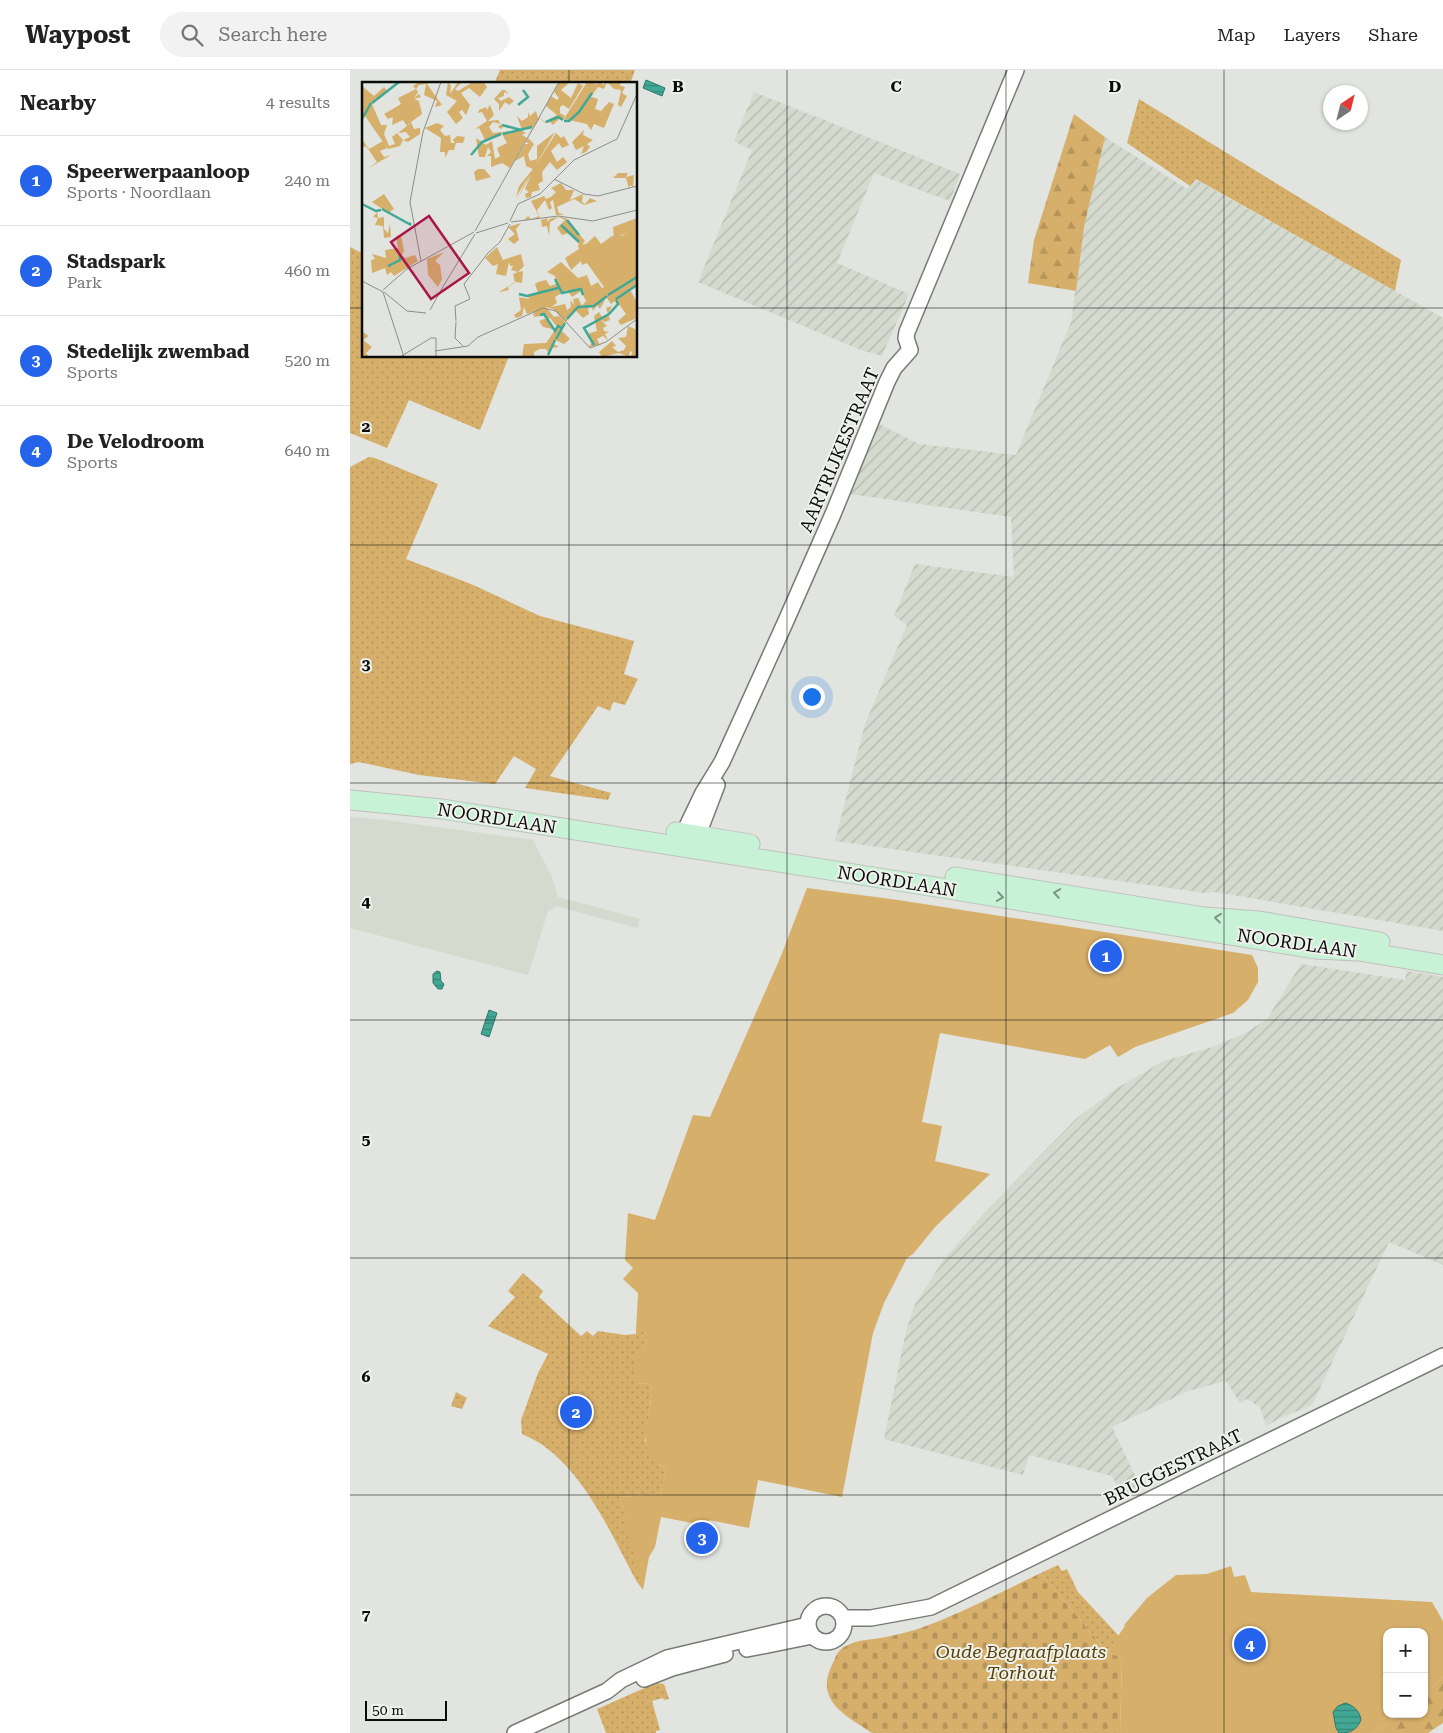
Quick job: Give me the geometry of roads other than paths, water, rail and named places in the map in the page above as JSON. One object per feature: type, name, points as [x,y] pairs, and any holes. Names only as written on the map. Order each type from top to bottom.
[{"type":"main road","name":"NOORDLAAN","points":[[350,791],[518,808],[688,841],[1316,949],[1367,952],[1443,965]]},
{"type":"main road","name":"NOORDLAAN","points":[[350,800],[442,809],[688,841],[1204,916],[1259,921],[1443,952]]},
{"type":"street","name":"AARTRIJKESTRAAT","points":[[688,841],[703,793],[722,762],[833,514],[887,382],[894,368],[910,350],[907,344],[907,332],[1016,70]]},
{"type":"street","name":"BRUGGESTRAAT","points":[[843,1624],[919,1610],[938,1604],[1443,1356]]},
{"type":"street","points":[[822,1607],[834,1609],[843,1624],[835,1640],[826,1643],[817,1640],[810,1631],[812,1613],[822,1607]]},
{"type":"street","points":[[515,1733],[607,1691],[621,1680],[667,1658],[810,1631]]},
{"type":"place","name":"Speerwerpaanloop","points":[[1106,956]]},
{"type":"place","name":"Stadspark","points":[[576,1412]]},
{"type":"place","name":"Stedelijk zwembad","points":[[702,1538]]},
{"type":"place","name":"De Velodroom","points":[[1250,1644]]},
{"type":"park label","name":"Oude Begraafplaats Torhout","points":[[1021,1661]]}]
